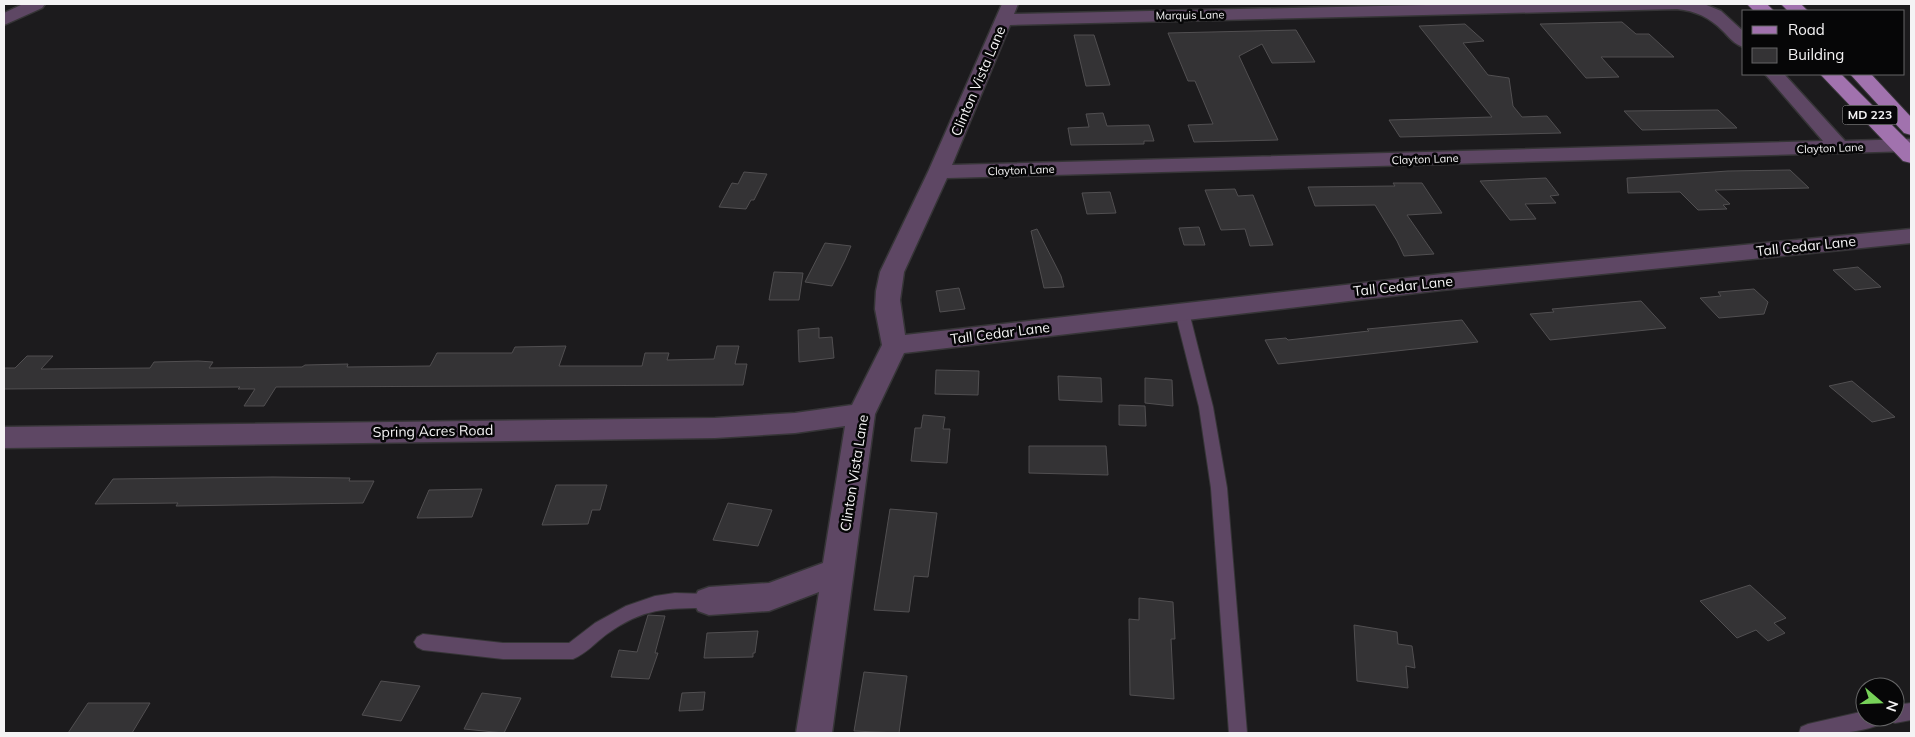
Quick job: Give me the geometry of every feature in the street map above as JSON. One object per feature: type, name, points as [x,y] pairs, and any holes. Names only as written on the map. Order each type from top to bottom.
[{"type":"main road","name":"MD 223","points":[[1831,75],[1908,137]]},
{"type":"main road","name":"MD 223","points":[[1861,75],[1908,137]]},
{"type":"street","points":[[8,15],[36,4]]},
{"type":"street","name":"Marquis Lane","points":[[1007,12],[1677,4],[1709,10],[1717,15],[1742,40]]},
{"type":"street","name":"Clinton Vista Lane","points":[[814,733],[827,633],[839,571],[861,414],[895,345],[888,322],[888,286],[892,272],[940,172],[1007,12]]},
{"type":"street","points":[[1775,75],[1839,147]]},
{"type":"street","name":"Clayton Lane","points":[[940,172],[1839,147],[1908,137]]},
{"type":"street","name":"Tall Cedar Lane","points":[[895,345],[1442,282],[1911,236]]},
{"type":"street","name":"Spring Acres Road","points":[[4,438],[715,428],[794,423],[861,414]]},
{"type":"street","points":[[709,601],[769,597],[839,571]]},
{"type":"lane","points":[[1182,312],[1206,407],[1219,488],[1238,733]]},
{"type":"lane","points":[[423,642],[503,651],[573,651],[597,630],[622,615],[656,603],[709,601]]},
{"type":"lane","points":[[1808,733],[1855,722]]},
{"type":"building","points":[[1622,22],[1636,34],[1649,34],[1674,57],[1601,57],[1619,77],[1586,78],[1540,24]]},
{"type":"building","points":[[1465,24],[1484,41],[1463,43],[1488,75],[1509,78],[1513,106],[1522,117],[1547,116],[1561,133],[1400,137],[1389,120],[1492,117],[1419,26]]},
{"type":"building","points":[[1296,30],[1315,62],[1272,63],[1262,44],[1239,56],[1278,140],[1194,142],[1188,125],[1213,124],[1195,81],[1188,81],[1168,33]]},
{"type":"building","points":[[1074,35],[1094,35],[1110,85],[1086,86]]},
{"type":"building","points":[[1718,110],[1737,128],[1642,130],[1624,111]]},
{"type":"building","points":[[1103,113],[1107,126],[1149,125],[1154,141],[1144,141],[1144,144],[1071,145],[1068,128],[1089,127],[1086,114]]},
{"type":"building","points":[[1790,170],[1809,188],[1715,190],[1730,204],[1723,205],[1727,209],[1698,210],[1680,192],[1628,193],[1627,178],[1728,171]]},
{"type":"building","points":[[744,172],[767,174],[754,200],[751,200],[746,209],[719,207],[732,183],[738,184]]},
{"type":"building","points":[[1546,178],[1559,195],[1550,196],[1556,203],[1525,204],[1536,219],[1510,220],[1480,181]]},
{"type":"building","points":[[1393,183],[1422,183],[1442,213],[1407,215],[1434,254],[1404,256],[1375,205],[1315,206],[1308,187],[1395,186]]},
{"type":"building","points":[[1235,189],[1238,196],[1253,195],[1273,245],[1250,246],[1245,229],[1221,230],[1205,190]]},
{"type":"building","points":[[1110,192],[1116,213],[1087,214],[1082,193]]},
{"type":"building","points":[[1199,227],[1205,245],[1184,245],[1179,228]]},
{"type":"building","points":[[1037,229],[1061,276],[1064,287],[1044,288],[1031,231]]},
{"type":"building","points":[[825,243],[851,246],[832,286],[805,282]]},
{"type":"building","points":[[1858,267],[1881,287],[1855,290],[1833,270]]},
{"type":"building","points":[[774,272],[803,273],[799,300],[769,300]]},
{"type":"building","points":[[959,288],[965,309],[940,312],[936,291]]},
{"type":"building","points":[[1754,289],[1768,302],[1764,314],[1719,318],[1700,298],[1721,296],[1718,292]]},
{"type":"building","points":[[1641,301],[1666,328],[1550,340],[1530,314],[1554,312],[1552,309]]},
{"type":"building","points":[[1462,320],[1478,342],[1278,364],[1265,340],[1286,338],[1288,340],[1369,331],[1367,329]]},
{"type":"building","points":[[819,328],[819,338],[832,337],[834,358],[799,362],[798,330]]},
{"type":"building","points":[[566,346],[559,366],[642,366],[645,353],[669,353],[667,360],[714,359],[717,346],[739,346],[735,364],[747,364],[743,385],[276,387],[264,406],[244,406],[255,389],[238,389],[240,387],[4,389],[4,368],[15,368],[27,356],[53,356],[41,369],[150,368],[154,362],[198,361],[213,362],[209,368],[302,367],[305,365],[348,364],[347,367],[430,366],[437,353],[512,353],[515,347]]},
{"type":"building","points":[[936,370],[979,371],[978,395],[935,394]]},
{"type":"building","points":[[1058,376],[1101,378],[1102,402],[1059,400]]},
{"type":"building","points":[[1145,378],[1172,380],[1173,406],[1145,403]]},
{"type":"building","points":[[1852,381],[1895,417],[1872,422],[1829,386]]},
{"type":"building","points":[[1119,405],[1145,406],[1146,426],[1119,425]]},
{"type":"building","points":[[923,415],[945,417],[943,429],[950,429],[947,463],[911,461],[915,428],[921,428]]},
{"type":"building","points":[[1029,446],[1106,446],[1108,475],[1029,473]]},
{"type":"building","points":[[350,478],[349,481],[374,481],[363,503],[176,506],[178,503],[95,504],[113,479]]},
{"type":"building","points":[[556,485],[607,485],[600,510],[592,510],[588,524],[542,525]]},
{"type":"building","points":[[482,489],[472,517],[417,518],[429,490]]},
{"type":"building","points":[[728,503],[772,510],[758,546],[713,540]]},
{"type":"building","points":[[890,509],[937,513],[928,577],[914,576],[909,612],[874,610]]},
{"type":"building","points":[[1750,585],[1786,618],[1774,623],[1785,633],[1768,641],[1756,630],[1737,638],[1700,601]]},
{"type":"building","points":[[1139,598],[1173,602],[1175,639],[1171,639],[1174,699],[1130,695],[1129,619],[1139,620]]},
{"type":"building","points":[[648,615],[665,616],[655,653],[658,653],[649,679],[611,677],[619,650],[637,652]]},
{"type":"building","points":[[1354,625],[1397,632],[1398,644],[1412,646],[1415,668],[1406,666],[1408,688],[1357,681]]},
{"type":"building","points":[[758,631],[753,657],[704,658],[707,633]]},
{"type":"building","points":[[864,672],[907,676],[899,733],[854,731]]},
{"type":"building","points":[[381,681],[420,686],[401,721],[362,715]]},
{"type":"building","points":[[705,692],[703,710],[679,711],[682,693]]},
{"type":"building","points":[[482,693],[521,698],[504,733],[464,729]]},
{"type":"building","points":[[88,703],[150,703],[132,733],[68,733]]}]
